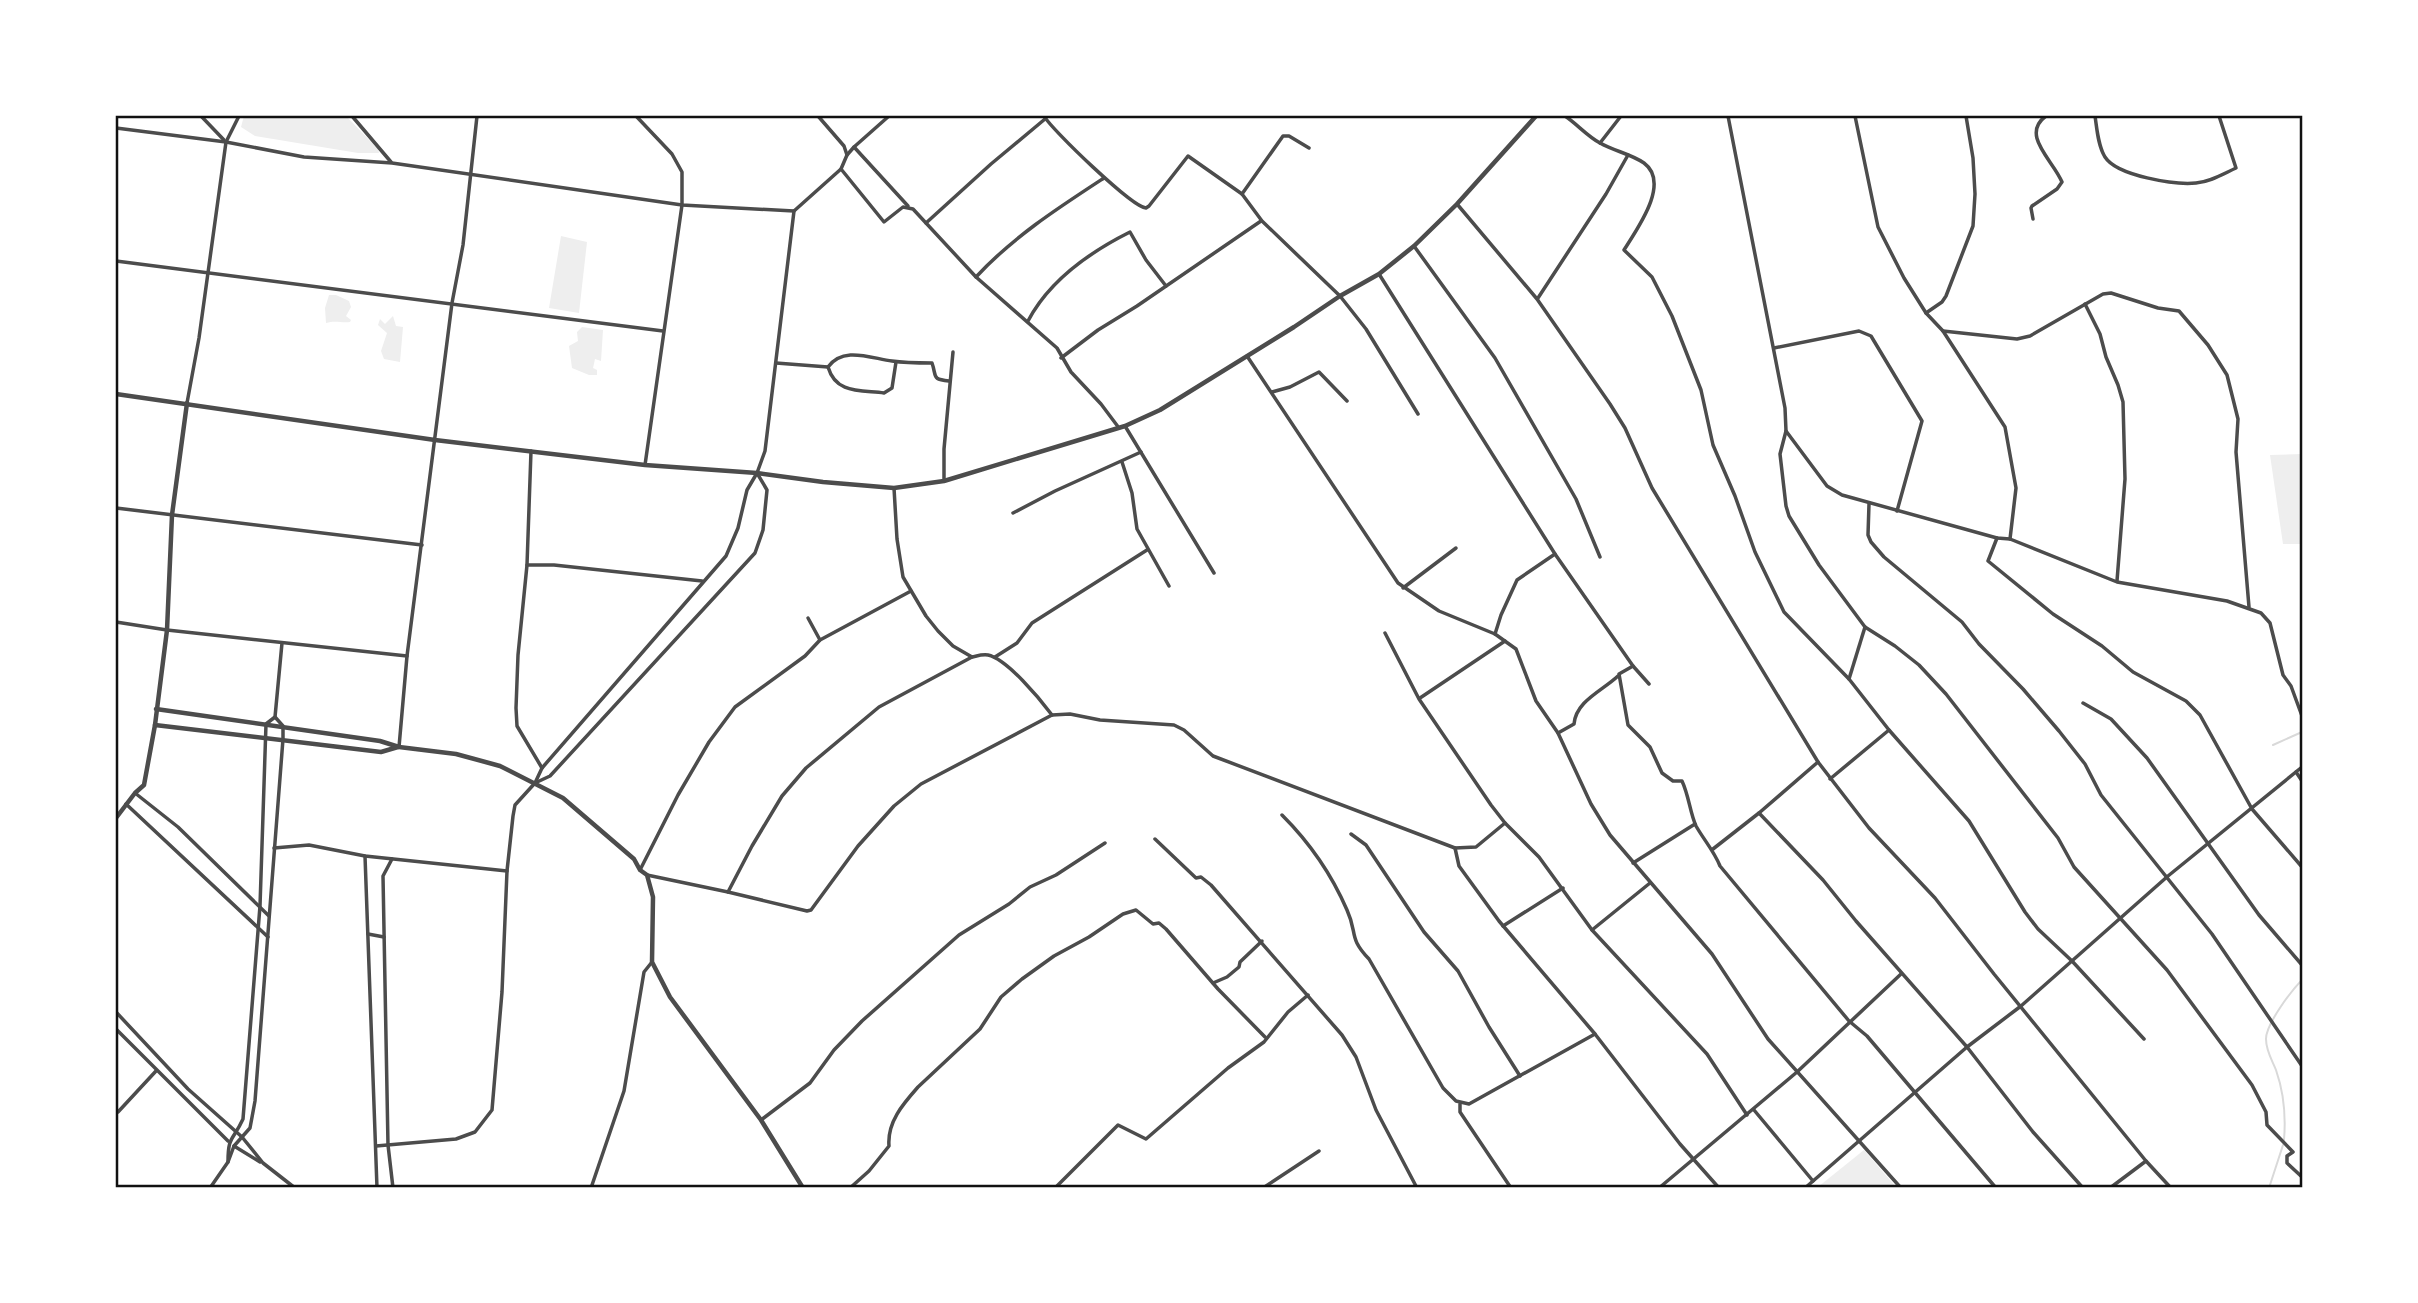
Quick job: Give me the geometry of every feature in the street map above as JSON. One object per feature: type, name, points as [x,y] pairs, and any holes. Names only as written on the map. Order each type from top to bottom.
[{"type":"street","points":[[201,116],[226,142]]},
{"type":"street","points":[[116,818],[144,785],[155,725],[167,631],[172,515],[187,403],[226,142],[239,116]]},
{"type":"street","points":[[352,116],[392,163]]},
{"type":"street","points":[[399,747],[407,656],[452,303],[463,245],[477,116]]},
{"type":"street","points":[[636,116],[671,154],[682,172],[682,205],[645,465]]},
{"type":"street","points":[[818,116],[844,146],[846,155]]},
{"type":"street","points":[[376,1146],[456,1139],[475,1132],[492,1110],[502,992],[507,871],[515,805],[535,783],[542,768],[726,556],[732,545],[747,490],[765,451],[794,211],[841,169],[846,155],[889,116]]},
{"type":"street","points":[[116,394],[435,440],[645,465],[757,472],[823,482],[894,488],[944,481],[1119,428],[1160,410],[1379,274],[1414,246],[1457,204],[1536,116]]},
{"type":"street","points":[[1565,116],[1600,143],[1643,162],[1651,169],[1656,179],[1655,189],[1642,220],[1624,250],[1652,277],[1685,347],[1701,390],[1713,445],[1784,612],[1849,679],[1889,730],[1969,821],[2038,929],[2072,961],[2144,1039]]},
{"type":"street","points":[[1600,143],[1621,116]]},
{"type":"street","points":[[1728,116],[1785,408],[1786,431],[1780,454],[1789,516],[1819,565],[1866,627],[1919,665],[1946,694],[2058,838],[2074,867],[2167,970],[2252,1085],[2266,1112],[2267,1125],[2293,1152],[2287,1156],[2287,1163],[2302,1177]]},
{"type":"street","points":[[1855,116],[1878,227],[1893,260],[1926,313],[1943,331],[2005,427],[2016,488],[2010,539]]},
{"type":"street","points":[[1926,313],[1946,296],[1973,226],[1973,158],[1966,116]]},
{"type":"street","points":[[2033,219],[2031,208],[2057,189],[2062,182],[2037,142],[2034,131],[2037,122],[2046,116]]},
{"type":"street","points":[[2095,116],[2099,143],[2112,166],[2128,174],[2197,183],[2236,168],[2219,116]]},
{"type":"street","points":[[926,223],[1045,117],[1104,178],[1139,208],[1146,208],[1188,156],[1242,194],[1262,221],[1340,296],[1366,329],[1418,414]]},
{"type":"street","points":[[116,128],[226,142],[304,157],[392,163],[682,205],[794,211]]},
{"type":"street","points":[[1242,194],[1283,136],[1289,136],[1308,148]]},
{"type":"street","points":[[854,147],[976,277],[1057,348],[1061,358],[1119,428]]},
{"type":"street","points":[[1537,299],[1582,233],[1628,155]]},
{"type":"street","points":[[841,169],[884,222],[908,206]]},
{"type":"street","points":[[976,277],[998,253],[1104,178]]},
{"type":"street","points":[[1457,204],[1537,299],[1611,404],[1652,488],[1830,779],[1869,828],[1935,898],[2146,1161],[2171,1188]]},
{"type":"street","points":[[1061,358],[1098,330],[1262,221]]},
{"type":"street","points":[[1027,322],[1035,307],[1073,268],[1106,244],[1130,232],[1146,260],[1166,286]]},
{"type":"street","points":[[1414,246],[1495,358],[1576,499],[1600,558]]},
{"type":"street","points":[[116,261],[663,331]]},
{"type":"street","points":[[1379,274],[1555,554],[1633,666],[1649,684]]},
{"type":"street","points":[[1943,331],[2017,339],[2030,335],[2103,294],[2111,293],[2158,308],[2179,311],[2208,345],[2227,375],[2238,419],[2236,452],[2249,607]]},
{"type":"street","points":[[2085,304],[2100,334],[2123,402],[2125,479],[2117,582]]},
{"type":"street","points":[[1774,348],[1859,331],[1871,336],[1922,421],[1896,511]]},
{"type":"street","points":[[944,481],[944,449],[953,352]]},
{"type":"street","points":[[828,367],[834,359],[854,354],[896,362],[932,363],[937,379],[949,381]]},
{"type":"street","points":[[1247,356],[1403,588],[1439,611],[1495,634],[1516,649],[1536,701],[1558,733],[1591,804],[1610,835],[1712,954],[1754,1019],[1797,1072],[1901,1188]]},
{"type":"street","points":[[828,367],[832,380],[839,385],[884,393],[892,388],[896,362]]},
{"type":"street","points":[[776,363],[828,367]]},
{"type":"street","points":[[1272,392],[1290,387],[1319,372],[1347,401]]},
{"type":"street","points":[[1125,426],[1214,573]]},
{"type":"street","points":[[1786,431],[1827,486],[1842,495],[1997,538],[2010,539],[2117,582],[2227,601],[2261,613],[2270,623],[2283,675],[2291,686],[2302,716]]},
{"type":"street","points":[[531,451],[527,565],[518,655],[517,726],[542,768]]},
{"type":"street","points":[[1013,513],[1141,452]]},
{"type":"street","points":[[1122,462],[1132,493],[1137,529],[1169,586]]},
{"type":"street","points":[[535,783],[550,776],[755,553],[763,530],[767,490],[757,472]]},
{"type":"street","points":[[894,488],[897,539],[903,577],[938,631],[953,646],[972,657]]},
{"type":"street","points":[[1869,504],[1868,535],[1871,542],[1962,622],[1979,644],[2023,689],[2085,764],[2101,795],[2212,934],[2302,1066]]},
{"type":"street","points":[[116,508],[422,545]]},
{"type":"street","points":[[1997,538],[1988,561],[2053,614],[2102,646],[2133,672],[2186,701],[2200,715],[2252,809],[2302,867]]},
{"type":"street","points":[[1403,588],[1456,548]]},
{"type":"street","points":[[995,657],[1017,642],[1032,622],[1147,550]]},
{"type":"street","points":[[1495,634],[1517,580],[1555,554]]},
{"type":"street","points":[[527,565],[554,565],[703,581]]},
{"type":"street","points":[[640,870],[678,795],[721,724],[735,707],[805,656],[820,640],[911,591]]},
{"type":"street","points":[[808,618],[820,640]]},
{"type":"street","points":[[116,622],[167,631],[407,656]]},
{"type":"street","points":[[1849,679],[1866,627]]},
{"type":"street","points":[[1385,633],[1419,699],[1505,823],[1539,857],[1592,930],[1707,1054],[1747,1115]]},
{"type":"street","points":[[1419,699],[1505,641]]},
{"type":"street","points":[[228,1162],[228,1142],[243,1119],[260,906],[266,724],[275,716],[282,643]]},
{"type":"street","points":[[728,892],[782,796],[806,768],[879,707],[982,654],[995,657],[1031,687],[1052,715]]},
{"type":"street","points":[[1558,733],[1574,724],[1575,713],[1584,703],[1633,666]]},
{"type":"street","points":[[1619,674],[1628,725],[1650,747],[1662,774],[1673,781],[1682,781],[1689,795],[1695,824],[1735,887],[1849,1021],[1867,1036],[1996,1188]]},
{"type":"street","points":[[2083,703],[2111,719],[2147,758],[2259,915],[2302,965]]},
{"type":"street","points":[[156,709],[380,741],[399,747],[481,760],[500,766],[563,798],[634,859],[647,876],[807,911],[811,910],[858,846],[894,806],[921,784],[1052,715],[1070,714],[1100,720],[1174,725],[1184,730],[1213,756],[1455,848],[1476,847],[1505,823]]},
{"type":"street","points":[[210,1188],[228,1162],[234,1146],[250,1128],[256,1101],[283,740],[283,726],[275,716]]},
{"type":"street","points":[[155,725],[380,751],[399,747]]},
{"type":"street","points":[[1830,779],[1889,730]]},
{"type":"street","points":[[1713,849],[1818,762]]},
{"type":"street","points":[[1805,1188],[1967,1047],[2021,1006],[2168,876],[2302,767]]},
{"type":"street","points":[[2296,772],[2302,781]]},
{"type":"street","points":[[135,793],[178,827],[270,916]]},
{"type":"street","points":[[126,804],[268,937]]},
{"type":"street","points":[[1759,813],[1824,880],[1967,1047],[2033,1132],[2083,1188]]},
{"type":"street","points":[[1282,815],[1303,836],[1328,871],[1349,912],[1357,946],[1369,959],[1443,1088],[1461,1104],[1469,1104],[1595,1034]]},
{"type":"street","points":[[1633,863],[1695,824]]},
{"type":"street","points":[[1351,834],[1366,845],[1424,932],[1458,971],[1520,1076]]},
{"type":"street","points":[[1155,839],[1185,869],[1211,885],[1342,1035],[1356,1057],[1376,1110],[1417,1188]]},
{"type":"street","points":[[761,1120],[810,1083],[834,1050],[862,1020],[959,935],[1009,904],[1030,887],[1105,843]]},
{"type":"street","points":[[274,848],[309,845],[365,856],[507,871]]},
{"type":"street","points":[[1455,848],[1460,866],[1503,926],[1595,1034],[1719,1188]]},
{"type":"street","points":[[365,856],[377,1188]]},
{"type":"street","points":[[392,859],[383,876],[388,1145],[393,1188]]},
{"type":"street","points":[[647,876],[653,897],[652,962],[670,997],[761,1120],[803,1188]]},
{"type":"street","points":[[1592,930],[1650,883]]},
{"type":"street","points":[[1503,926],[1563,888]]},
{"type":"street","points":[[850,1188],[869,1171],[889,1146],[897,1113],[903,1105],[918,1087],[980,1029],[1001,997],[1054,956],[1123,914],[1136,910],[1153,925],[1159,923],[1265,1037]]},
{"type":"street","points":[[369,934],[384,937]]},
{"type":"street","points":[[1213,984],[1239,967],[1240,962],[1262,941]]},
{"type":"street","points":[[591,1188],[624,1091],[643,972],[652,962]]},
{"type":"street","points":[[1659,1188],[1797,1072],[1901,973]]},
{"type":"street","points":[[1055,1188],[1118,1125],[1146,1139],[1228,1068],[1264,1042],[1265,1037],[1308,995]]},
{"type":"street","points":[[116,1012],[188,1088],[242,1137],[263,1163]]},
{"type":"street","points":[[116,1029],[228,1142],[263,1163],[295,1188]]},
{"type":"street","points":[[118,1112],[156,1071]]},
{"type":"street","points":[[1461,1104],[1460,1112],[1511,1188]]},
{"type":"street","points":[[1753,1109],[1812,1181]]},
{"type":"street","points":[[1263,1188],[1319,1151]]},
{"type":"street","points":[[2110,1188],[2146,1161]]},
{"type":"shaded area","points":[[244,116],[346,116],[379,153],[358,153],[255,136],[241,127]]},
{"type":"shaded area","points":[[561,236],[587,242],[579,313],[549,308]]},
{"type":"shaded area","points":[[329,295],[349,301],[351,307],[346,316],[350,322],[326,323],[325,308]]},
{"type":"shaded area","points":[[393,316],[396,326],[403,327],[400,362],[384,359],[381,351],[387,333],[378,325],[380,319],[385,324]]},
{"type":"shaded area","points":[[582,327],[603,330],[601,361],[595,359],[593,368],[597,370],[597,375],[589,375],[572,368],[569,346],[578,341],[577,332]]},
{"type":"shaded area","points":[[2302,454],[2302,544],[2283,544],[2270,455]]},
{"type":"shaded area","points":[[1864,1150],[1896,1187],[1818,1187]]},
{"type":"waterway","points":[[2273,745],[2302,732]]},
{"type":"waterway","points":[[2284,1140],[2283,1096],[2266,1039],[2274,1017],[2302,980]]},
{"type":"waterway","points":[[2269,1188],[2283,1145]]}]
